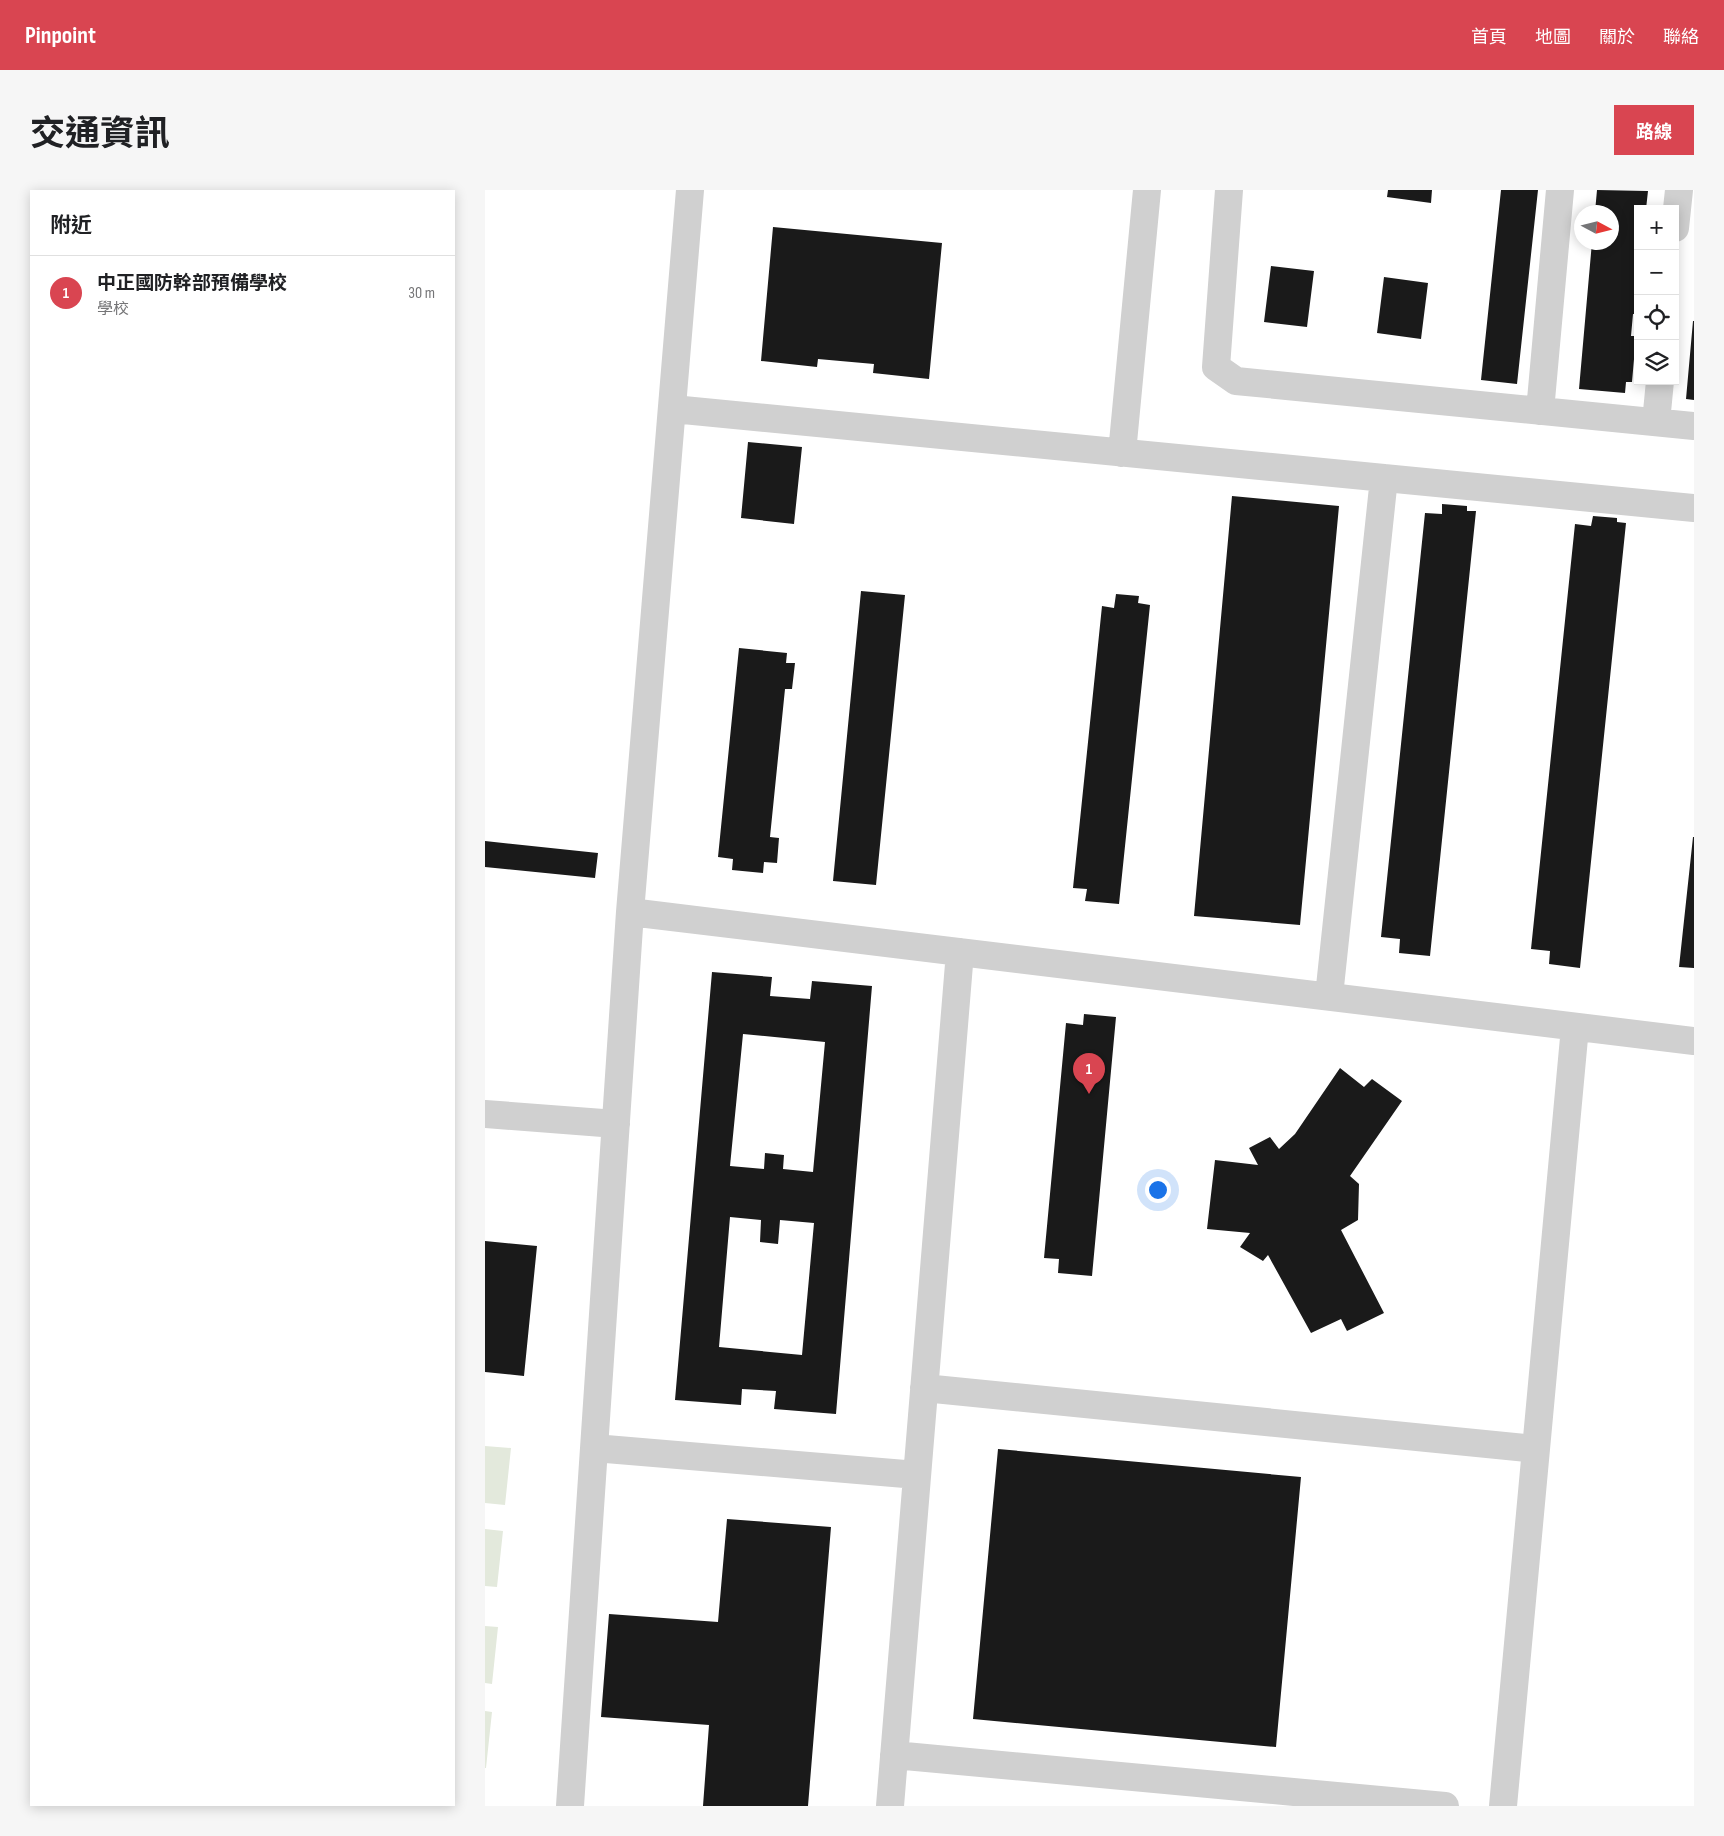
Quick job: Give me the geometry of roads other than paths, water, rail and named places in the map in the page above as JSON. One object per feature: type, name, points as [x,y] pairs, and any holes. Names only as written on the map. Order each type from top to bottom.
[{"type":"street","points":[[570,1806],[631,912],[690,190]]},
{"type":"street","points":[[1121,453],[1147,190]]},
{"type":"street","points":[[1229,190],[1216,367],[1236,381],[1694,426]]},
{"type":"street","points":[[1540,411],[1560,190]]},
{"type":"street","points":[[1677,205],[1679,190]]},
{"type":"street","points":[[1656,422],[1660,385]]},
{"type":"street","points":[[673,409],[1694,508]]},
{"type":"street","points":[[1329,996],[1385,478]]},
{"type":"street","points":[[631,912],[1694,1041]]},
{"type":"street","points":[[890,1806],[960,952]]},
{"type":"street","points":[[1503,1806],[1575,1027]]},
{"type":"street","points":[[485,1114],[616,1124]]},
{"type":"street","points":[[924,1388],[1536,1449]]},
{"type":"street","points":[[594,1448],[917,1475]]},
{"type":"street","points":[[894,1755],[1445,1806]]},
{"type":"place","name":"中正國防幹部預備學校","points":[[1089,1094]]}]
